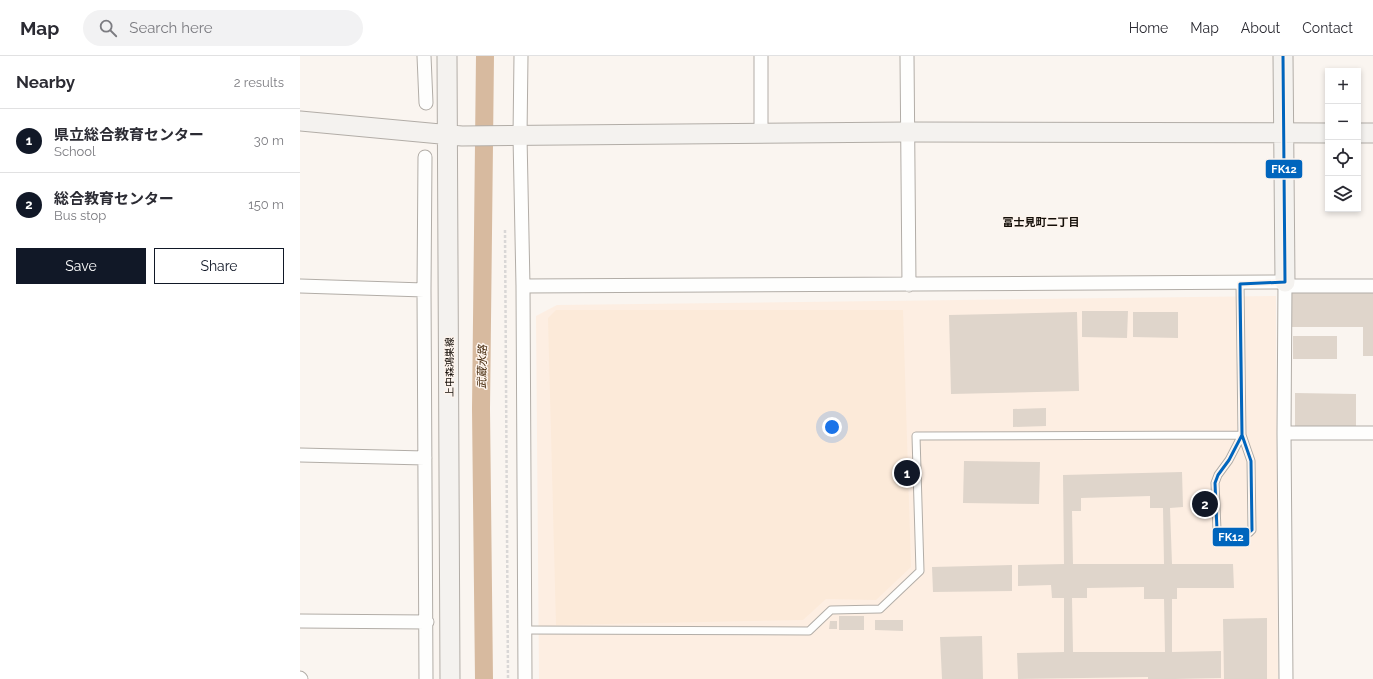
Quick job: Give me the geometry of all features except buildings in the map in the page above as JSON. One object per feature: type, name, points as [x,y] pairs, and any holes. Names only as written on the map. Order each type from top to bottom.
[{"type":"street","points":[[424,56],[426,103]]},
{"type":"street","name":"上中森鴻巣線","points":[[447,56],[455,135],[450,679]]},
{"type":"street","points":[[521,56],[520,136],[523,286],[525,679]]},
{"type":"street","points":[[761,56],[761,133]]},
{"type":"street","points":[[907,56],[909,285]]},
{"type":"street","points":[[1283,56],[1286,679]]},
{"type":"street","points":[[300,121],[455,135],[500,136],[908,132],[1325,133]]},
{"type":"street","points":[[1361,133],[1373,133]]},
{"type":"street","points":[[425,157],[424,290],[426,679]]},
{"type":"street","points":[[523,286],[1240,284],[1284,282]]},
{"type":"street","points":[[1284,282],[1286,286],[1373,286]]},
{"type":"street","points":[[300,286],[424,290]]},
{"type":"street","points":[[1284,433],[1373,433]]},
{"type":"street","points":[[300,456],[425,458]]},
{"type":"street","points":[[300,621],[426,622]]},
{"type":"lane","points":[[1240,284],[1242,435],[1251,461],[1252,530],[1249,534],[1244,536],[1225,537],[1221,536],[1217,530],[1215,483],[1218,475],[1229,460],[1242,435]]},
{"type":"lane","points":[[524,630],[809,631],[831,610],[880,609],[920,571],[916,436],[1242,435]]},
{"type":"path","points":[[505,226],[508,679]]},
{"type":"shaded area","points":[[1276,296],[1278,679],[539,679],[536,316],[557,305]]},
{"type":"shaded area","points":[[556,310],[903,310],[911,567],[876,600],[826,599],[803,620],[556,625],[548,318]]},
{"type":"waterway","name":"武蔵水路","points":[[484,679],[481,409],[485,56]]},
{"type":"transit line","name":"FK12","points":[[1283,56],[1285,282]]},
{"type":"transit line","name":"FK12","points":[[1240,284],[1285,282]]},
{"type":"transit line","name":"FK12","points":[[1240,284],[1242,435],[1240,297],[1240,284]]},
{"type":"transit line","name":"FK12","points":[[1242,435],[1251,461],[1252,530],[1249,533],[1238,537],[1221,536],[1217,530],[1215,483],[1218,475],[1229,460],[1242,435]]},
{"type":"place","name":"県立総合教育センター","points":[[907,473]]},
{"type":"place","name":"総合教育センター","points":[[1205,504]]},
{"type":"district","name":"富士見町二丁目","points":[[1041,222]]}]
